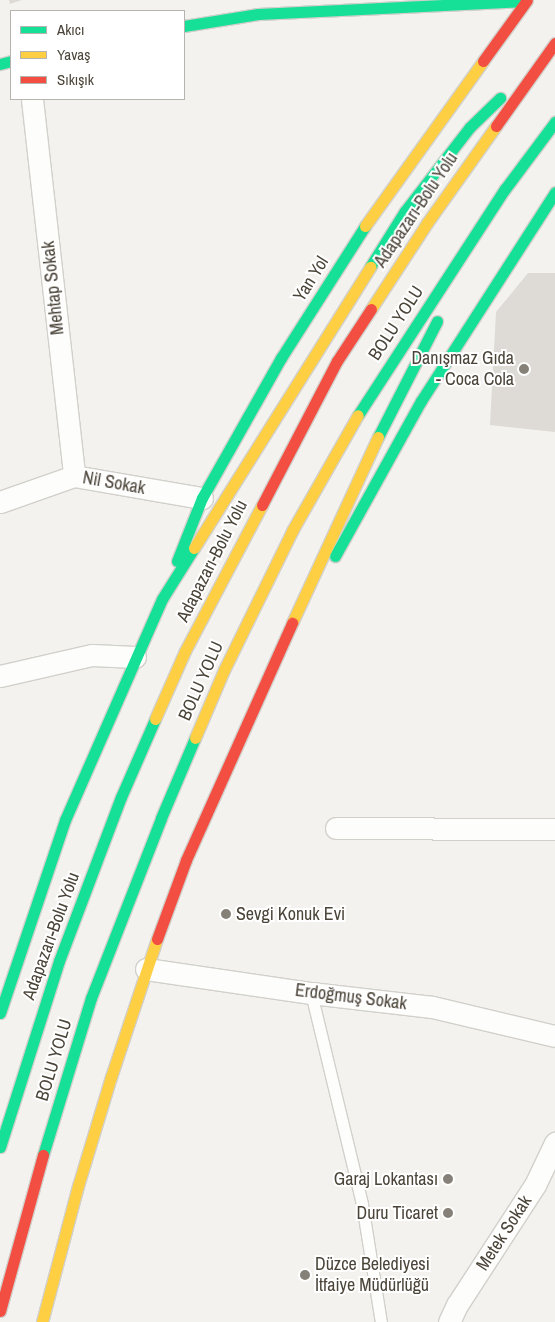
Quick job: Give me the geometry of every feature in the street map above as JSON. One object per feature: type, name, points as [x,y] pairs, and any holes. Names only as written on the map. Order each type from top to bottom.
[{"type":"main road","points":[[185,26],[256,7],[527,1]]},
{"type":"main road","name":"Yan Yol","points":[[162,599],[202,498],[281,358],[367,222],[527,1]]},
{"type":"main road","name":"Adapazarı-Bolu Yolu","points":[[0,1147],[59,961],[121,797],[185,651],[337,361],[427,223],[555,43]]},
{"type":"main road","points":[[0,1013],[65,820],[162,599],[405,211],[470,127],[545,56]]},
{"type":"main road","name":"BOLU YOLU","points":[[0,1311],[33,1188],[91,998],[161,818],[224,670],[292,531],[365,402],[505,189],[555,122]]},
{"type":"main road","points":[[451,293],[505,189]]},
{"type":"main road","points":[[259,695],[421,401],[555,192]]},
{"type":"main road","points":[[42,1322],[78,1186],[146,969],[186,860],[259,695],[398,396],[442,310]]},
{"type":"street","name":"Mehtap Sokak","points":[[32,100],[74,476]]},
{"type":"street","name":"Nil Sokak","points":[[0,502],[74,476],[202,498]]},
{"type":"street","points":[[0,676],[92,655],[135,657]]},
{"type":"street","points":[[336,828],[555,829]]},
{"type":"street","name":"Erdoğmuş Sokak","points":[[146,969],[311,993],[432,1007],[555,1036]]},
{"type":"street","name":"Metek Sokak","points":[[449,1322],[457,1305],[535,1185],[555,1143]]},
{"type":"lane","points":[[311,993],[362,1204],[381,1322]]},
{"type":"building","points":[[9,0],[22,0],[10,4]]},
{"type":"building","name":"Danışmaz Gıda - Coca Cola","points":[[528,273],[555,273],[555,432],[490,425],[496,312]]},
{"type":"traffic: fast","points":[[185,26],[258,14],[526,1]]},
{"type":"traffic: fast","points":[[0,64],[10,61]]},
{"type":"traffic: fast","points":[[370,267],[405,211],[470,127],[500,98]]},
{"type":"traffic: fast","points":[[358,415],[505,189],[555,122]]},
{"type":"traffic: fast","points":[[335,556],[421,401],[555,192]]},
{"type":"traffic: fast","points":[[177,561],[202,498],[281,358],[365,226]]},
{"type":"traffic: fast","points":[[378,437],[437,321]]},
{"type":"traffic: fast","points":[[0,1013],[65,820],[162,599],[194,548]]},
{"type":"traffic: fast","points":[[0,1147],[59,961],[121,797],[155,719]]},
{"type":"traffic: fast","points":[[43,1155],[91,998],[161,818],[195,738]]},
{"type":"traffic: slow","points":[[365,226],[483,61]]},
{"type":"traffic: slow","points":[[371,309],[427,223],[496,126]]},
{"type":"traffic: slow","points":[[194,548],[370,267]]},
{"type":"traffic: slow","points":[[195,738],[224,670],[292,531],[358,415]]},
{"type":"traffic: slow","points":[[292,623],[378,437]]},
{"type":"traffic: slow","points":[[155,719],[185,651],[262,505]]},
{"type":"traffic: slow","points":[[42,1322],[78,1186],[111,1077],[157,939]]},
{"type":"traffic: jam","points":[[483,61],[527,0]]},
{"type":"traffic: jam","points":[[496,126],[555,43]]},
{"type":"traffic: jam","points":[[262,505],[337,361],[371,309]]},
{"type":"traffic: jam","points":[[157,939],[186,860],[292,623]]},
{"type":"traffic: jam","points":[[0,1311],[43,1155]]},
{"type":"place","name":"Danışmaz Gıda - Coca Cola","points":[[524,369]]},
{"type":"place","name":"Sevgi Konuk Evi","points":[[226,914]]},
{"type":"place","name":"Garaj Lokantası","points":[[448,1179]]},
{"type":"place","name":"Duru Ticaret","points":[[448,1213]]},
{"type":"place","name":"Düzce Belediyesi İtfaiye Müdürlüğü","points":[[305,1275]]}]
